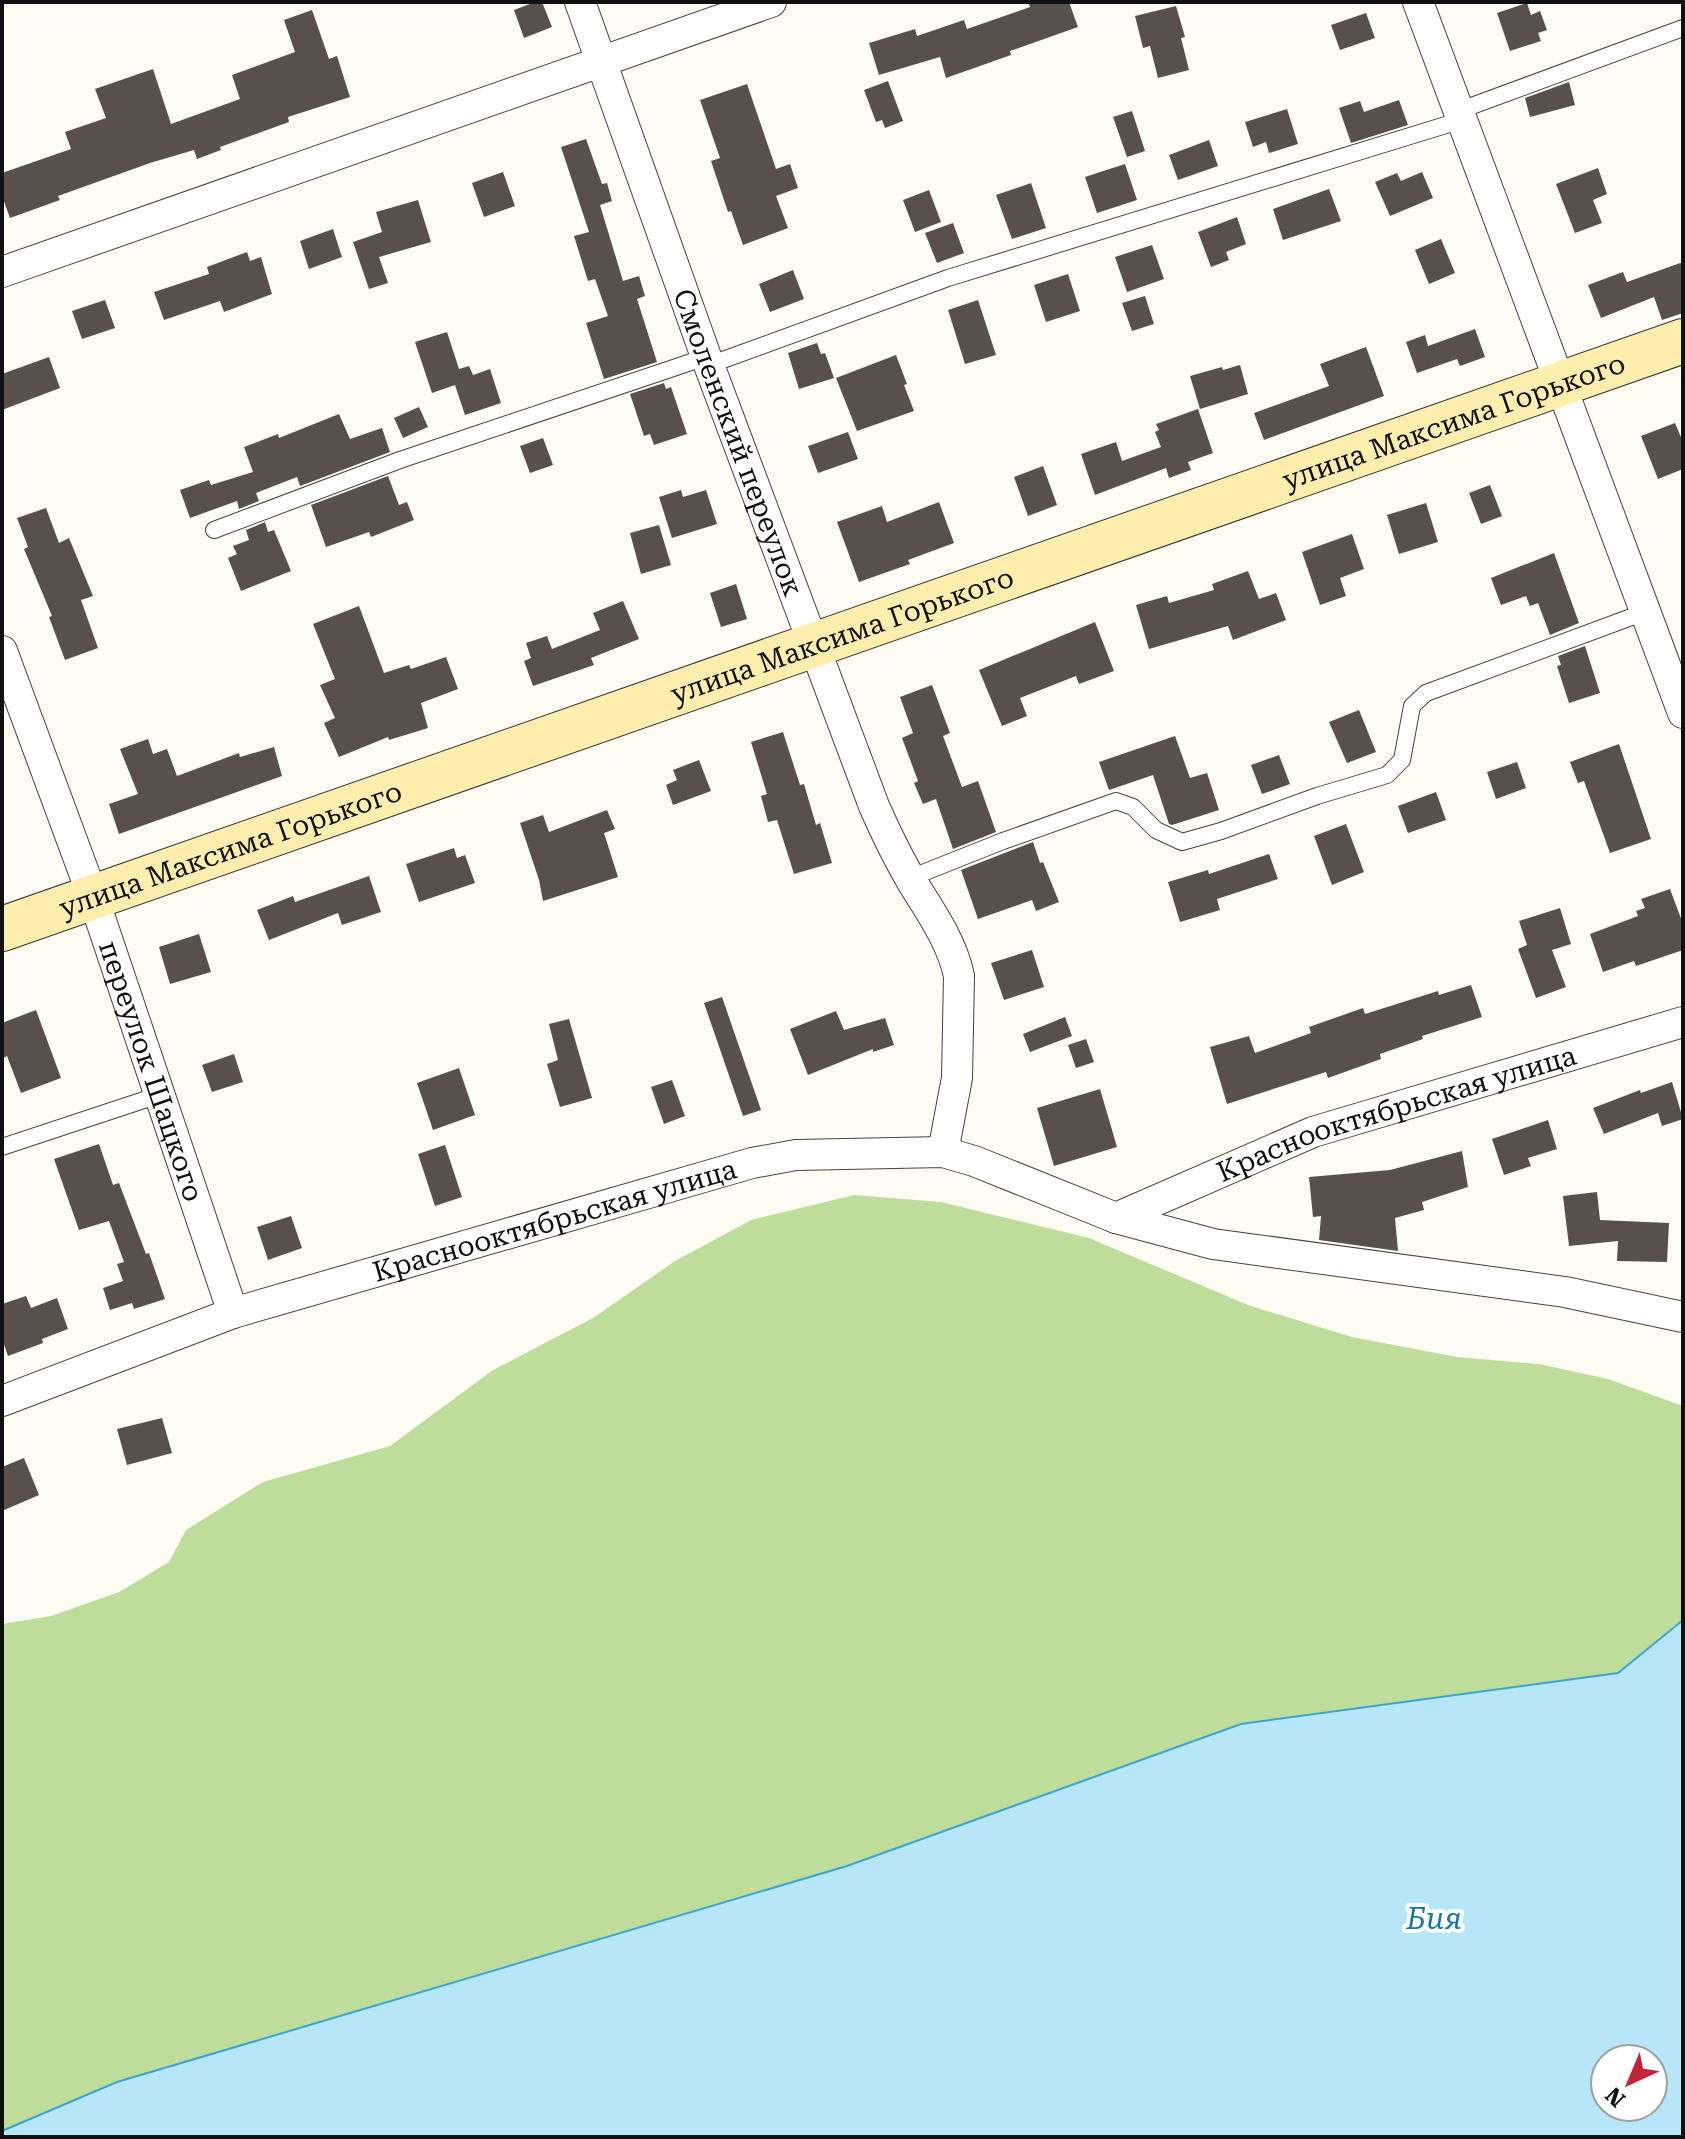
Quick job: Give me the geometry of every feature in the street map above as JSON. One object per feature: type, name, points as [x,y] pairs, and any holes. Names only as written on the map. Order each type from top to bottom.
[{"type":"main road","name":"улица Максима Горького","points":[[2,929],[1683,341]]},
{"type":"street","name":"Смоленский переулок","points":[[580,2],[708,361],[874,806],[910,878],[946,939],[959,976],[957,1078],[943,1152]]},
{"type":"street","points":[[2,272],[771,2]]},
{"type":"street","points":[[1418,2],[1683,713]]},
{"type":"street","name":"переулок Шацкого","points":[[2,651],[93,897],[233,1313]]},
{"type":"street","name":"Краснооктябрьская улица","points":[[1116,1218],[1313,1132],[1683,1022]]},
{"type":"street","name":"Краснооктябрьская улица","points":[[2,1401],[233,1313],[752,1163],[796,1155],[943,1152],[974,1161],[1116,1218],[1172,1235],[1213,1244],[1565,1292],[1683,1317]]},
{"type":"lane","points":[[214,530],[400,460],[708,361],[948,278],[1116,224],[1360,153],[1683,28]]},
{"type":"lane","points":[[910,878],[1116,801],[1133,807],[1156,830],[1182,842],[1387,775],[1402,760],[1412,706],[1426,693],[1645,612]]},
{"type":"lane","points":[[2,1147],[159,1095]]},
{"type":"green space","points":[[854,1195],[941,1202],[1089,1238],[1248,1305],[1352,1337],[1457,1357],[1539,1364],[1608,1379],[1683,1406],[1683,1620],[1618,1673],[1241,1724],[847,1866],[117,2082],[2,2131],[2,1624],[51,1616],[119,1592],[169,1562],[186,1530],[263,1482],[390,1446],[493,1370],[593,1318],[675,1261],[751,1220]]},
{"type":"water","name":"Бия","points":[[1683,1620],[1683,2137],[2,2137],[2,2131],[117,2082],[847,1866],[1241,1724],[1618,1673]]},
{"type":"building","points":[[542,2],[552,27],[524,38],[514,10]]},
{"type":"building","points":[[1028,2],[1069,2],[1078,27],[946,78],[940,57],[879,75],[869,43],[915,29],[917,36],[964,20],[967,29],[1030,7]]},
{"type":"building","points":[[1527,3],[1531,15],[1540,11],[1547,30],[1538,33],[1541,41],[1510,51],[1497,13]]},
{"type":"building","points":[[1176,6],[1185,37],[1181,38],[1189,70],[1158,78],[1150,46],[1143,48],[1135,16]]},
{"type":"building","points":[[312,10],[329,59],[337,56],[350,97],[288,117],[289,122],[220,147],[221,150],[197,159],[194,150],[150,163],[58,196],[60,200],[10,218],[2,196],[2,173],[71,149],[65,132],[106,118],[95,89],[153,69],[171,124],[240,99],[232,75],[295,52],[284,20]]},
{"type":"building","points":[[1366,13],[1375,38],[1340,50],[1331,25]]},
{"type":"building","points":[[888,81],[903,121],[885,128],[882,120],[876,122],[864,90]]},
{"type":"building","points":[[1569,82],[1575,105],[1530,117],[1525,98]]},
{"type":"building","points":[[747,84],[776,169],[790,164],[798,188],[776,196],[788,228],[743,245],[711,161],[720,158],[700,100]]},
{"type":"building","points":[[1399,100],[1408,125],[1351,143],[1339,108],[1360,101],[1364,112]]},
{"type":"building","points":[[1287,109],[1298,144],[1269,153],[1266,142],[1253,147],[1245,122]]},
{"type":"building","points":[[1132,111],[1145,151],[1127,157],[1113,117]]},
{"type":"building","points":[[586,139],[602,184],[607,183],[612,201],[600,205],[623,281],[639,276],[645,296],[637,299],[657,362],[604,379],[586,323],[608,316],[595,279],[588,281],[574,236],[589,232],[561,147]]},
{"type":"building","points":[[1209,140],[1218,166],[1178,180],[1169,155]]},
{"type":"building","points":[[1125,164],[1137,200],[1097,213],[1085,177]]},
{"type":"building","points":[[1598,168],[1607,194],[1593,200],[1602,223],[1575,233],[1556,184]]},
{"type":"building","points":[[503,172],[515,206],[484,217],[472,183]]},
{"type":"building","points":[[1422,172],[1433,198],[1390,216],[1375,182],[1397,173],[1401,181]]},
{"type":"building","points":[[1031,183],[1046,228],[1012,239],[996,195]]},
{"type":"building","points":[[1329,189],[1341,221],[1283,240],[1273,209]]},
{"type":"building","points":[[929,190],[941,222],[915,232],[903,200]]},
{"type":"building","points":[[418,200],[431,242],[379,257],[388,283],[369,289],[353,242],[382,232],[376,212]]},
{"type":"building","points":[[1237,217],[1246,244],[1226,252],[1229,260],[1211,267],[1198,232]]},
{"type":"building","points":[[953,223],[964,253],[937,263],[925,233]]},
{"type":"building","points":[[333,229],[342,257],[309,269],[300,241]]},
{"type":"building","points":[[1441,239],[1455,273],[1429,284],[1415,250]]},
{"type":"building","points":[[1152,245],[1164,279],[1127,292],[1115,257]]},
{"type":"building","points":[[247,252],[250,261],[261,257],[272,294],[224,312],[220,301],[164,320],[154,292],[209,274],[207,267]]},
{"type":"building","points":[[1683,262],[1683,313],[1662,320],[1654,297],[1601,318],[1588,285],[1623,272],[1627,282]]},
{"type":"building","points":[[793,270],[804,299],[770,312],[759,284]]},
{"type":"building","points":[[1068,274],[1080,311],[1046,322],[1034,285]]},
{"type":"building","points":[[1145,296],[1154,324],[1132,331],[1122,303]]},
{"type":"building","points":[[105,300],[115,328],[82,339],[72,311]]},
{"type":"building","points":[[978,300],[996,355],[965,364],[948,310]]},
{"type":"building","points":[[1475,329],[1485,357],[1460,366],[1457,359],[1417,373],[1406,342],[1425,335],[1428,346]]},
{"type":"building","points":[[447,332],[459,369],[469,366],[473,375],[490,369],[501,403],[465,415],[455,385],[432,393],[415,342]]},
{"type":"building","points":[[817,343],[821,354],[825,353],[834,378],[799,389],[788,353]]},
{"type":"building","points":[[1366,347],[1384,396],[1264,440],[1254,413],[1329,386],[1320,364]]},
{"type":"building","points":[[896,355],[914,411],[857,431],[836,378]]},
{"type":"building","points":[[49,357],[60,388],[2,410],[2,374]]},
{"type":"building","points":[[1240,365],[1248,394],[1200,409],[1190,376]]},
{"type":"building","points":[[664,383],[666,389],[671,387],[687,434],[654,445],[650,434],[644,436],[630,394]]},
{"type":"building","points":[[419,407],[428,427],[403,438],[394,418]]},
{"type":"building","points":[[1198,409],[1213,453],[1188,462],[1191,470],[1169,478],[1166,468],[1095,495],[1081,454],[1116,442],[1122,461],[1161,447],[1155,432],[1159,430],[1156,424]]},
{"type":"building","points":[[339,414],[350,439],[382,428],[390,452],[300,486],[297,477],[256,493],[259,501],[239,509],[237,501],[190,518],[180,490],[209,480],[211,485],[253,472],[244,447],[278,434],[279,438]]},
{"type":"building","points":[[1675,423],[1683,442],[1683,469],[1658,479],[1641,436]]},
{"type":"building","points":[[848,432],[858,459],[818,473],[808,446]]},
{"type":"building","points":[[543,438],[553,465],[530,473],[520,446]]},
{"type":"building","points":[[1043,466],[1057,505],[1028,516],[1014,477]]},
{"type":"building","points":[[388,476],[399,505],[407,502],[414,520],[371,537],[369,532],[326,547],[311,505]]},
{"type":"building","points":[[1490,485],[1502,516],[1481,524],[1469,493]]},
{"type":"building","points":[[681,490],[683,497],[706,490],[717,524],[672,538],[659,497]]},
{"type":"building","points":[[939,502],[954,543],[908,560],[910,564],[859,582],[837,522],[882,506],[887,522]]},
{"type":"building","points":[[1426,503],[1438,542],[1399,554],[1387,515]]},
{"type":"building","points":[[46,508],[59,543],[69,538],[93,596],[81,600],[98,648],[65,660],[49,617],[52,616],[24,549],[28,547],[17,518]]},
{"type":"building","points":[[265,522],[268,532],[274,530],[291,571],[241,591],[228,558],[237,554],[233,546],[249,540],[246,530]]},
{"type":"building","points":[[659,525],[671,565],[641,574],[630,533]]},
{"type":"building","points":[[1352,534],[1364,569],[1340,578],[1346,596],[1320,605],[1302,552]]},
{"type":"building","points":[[1554,553],[1579,623],[1550,635],[1538,603],[1530,606],[1526,596],[1501,605],[1491,578]]},
{"type":"building","points":[[1248,571],[1259,599],[1276,593],[1286,620],[1233,640],[1228,626],[1149,649],[1136,605],[1167,596],[1169,603],[1214,590],[1212,584]]},
{"type":"building","points":[[736,584],[747,619],[721,627],[710,593]]},
{"type":"building","points":[[623,601],[639,639],[591,658],[594,665],[533,686],[524,661],[531,658],[526,643],[547,636],[552,649],[600,630],[593,613]]},
{"type":"building","points":[[359,606],[384,673],[409,665],[411,669],[446,657],[458,689],[421,703],[428,728],[389,740],[388,737],[339,757],[324,723],[335,718],[320,685],[335,679],[313,624]]},
{"type":"building","points":[[1095,622],[1114,671],[1079,684],[1076,676],[1020,698],[1027,716],[1002,726],[979,670]]},
{"type":"building","points":[[1585,646],[1600,693],[1569,703],[1557,666],[1561,665],[1558,656]]},
{"type":"building","points":[[932,685],[950,733],[943,736],[962,787],[978,781],[996,832],[953,849],[936,799],[923,804],[902,738],[913,733],[900,697]]},
{"type":"building","points":[[1359,710],[1376,752],[1347,763],[1329,722]]},
{"type":"building","points":[[783,732],[800,785],[804,784],[816,825],[820,823],[832,863],[794,874],[777,820],[768,822],[761,796],[767,794],[751,742]]},
{"type":"building","points":[[1175,736],[1190,778],[1207,773],[1219,810],[1172,825],[1169,824],[1153,775],[1109,790],[1099,762]]},
{"type":"building","points":[[148,739],[153,754],[167,749],[177,776],[239,753],[240,757],[274,747],[282,776],[119,834],[109,804],[138,794],[120,749]]},
{"type":"building","points":[[1619,744],[1651,839],[1610,853],[1584,781],[1578,783],[1570,762]]},
{"type":"building","points":[[1279,755],[1290,784],[1262,794],[1251,765]]},
{"type":"building","points":[[699,760],[711,791],[673,805],[666,785],[677,780],[673,770]]},
{"type":"building","points":[[1517,762],[1526,788],[1496,799],[1487,772]]},
{"type":"building","points":[[1436,792],[1446,820],[1408,833],[1398,806]]},
{"type":"building","points":[[607,810],[615,829],[604,833],[618,877],[543,901],[520,823],[543,815],[549,832]]},
{"type":"building","points":[[1346,824],[1364,872],[1332,885],[1314,836]]},
{"type":"building","points":[[1033,842],[1059,902],[1036,911],[1032,900],[978,919],[961,870]]},
{"type":"building","points":[[454,848],[457,858],[465,855],[475,883],[419,902],[406,864]]},
{"type":"building","points":[[1269,854],[1278,879],[1217,899],[1220,910],[1180,922],[1168,882],[1208,870],[1209,874]]},
{"type":"building","points":[[369,876],[381,912],[342,925],[338,913],[269,940],[257,910],[293,896],[295,902]]},
{"type":"building","points":[[1670,889],[1683,924],[1683,950],[1636,966],[1634,961],[1603,972],[1590,934],[1638,916],[1636,911],[1645,908],[1641,899]]},
{"type":"building","points":[[1560,908],[1571,944],[1552,950],[1566,987],[1536,998],[1518,949],[1527,945],[1519,921]]},
{"type":"building","points":[[199,934],[211,972],[170,984],[159,947]]},
{"type":"building","points":[[1032,950],[1044,987],[1004,1000],[991,963]]},
{"type":"building","points":[[1471,985],[1482,1017],[1422,1036],[1423,1039],[1380,1054],[1381,1059],[1328,1078],[1326,1072],[1227,1104],[1210,1047],[1249,1036],[1255,1053],[1311,1033],[1309,1027],[1363,1008],[1365,1014],[1438,991],[1439,995]]},
{"type":"building","points":[[722,997],[761,1110],[743,1116],[704,1003]]},
{"type":"building","points":[[36,1010],[61,1078],[21,1093],[7,1056],[2,1059],[2,1023]]},
{"type":"building","points":[[836,1011],[844,1030],[885,1018],[894,1045],[873,1052],[873,1049],[808,1075],[790,1029]]},
{"type":"building","points":[[1065,1017],[1072,1036],[1030,1052],[1023,1034]]},
{"type":"building","points":[[569,1019],[592,1098],[560,1107],[547,1064],[558,1060],[549,1024]]},
{"type":"building","points":[[1086,1039],[1094,1062],[1076,1068],[1068,1045]]},
{"type":"building","points":[[234,1054],[243,1082],[212,1092],[202,1065]]},
{"type":"building","points":[[459,1068],[475,1115],[433,1130],[417,1083]]},
{"type":"building","points":[[672,1080],[685,1116],[664,1124],[651,1087]]},
{"type":"building","points":[[1672,1082],[1683,1119],[1662,1126],[1658,1113],[1604,1134],[1593,1108],[1640,1090],[1641,1093]]},
{"type":"building","points":[[1100,1089],[1117,1147],[1054,1166],[1037,1108]]},
{"type":"building","points":[[1548,1120],[1557,1149],[1528,1158],[1531,1166],[1504,1175],[1492,1139]]},
{"type":"building","points":[[99,1144],[113,1185],[119,1183],[146,1254],[149,1253],[165,1299],[134,1309],[132,1303],[110,1310],[103,1288],[123,1281],[117,1264],[124,1262],[109,1221],[79,1230],[54,1159]]},
{"type":"building","points":[[445,1145],[462,1197],[435,1206],[418,1154]]},
{"type":"building","points":[[1462,1151],[1468,1187],[1422,1202],[1424,1210],[1395,1218],[1398,1251],[1319,1240],[1321,1216],[1313,1217],[1309,1177],[1390,1170]]},
{"type":"building","points":[[1597,1192],[1600,1220],[1669,1223],[1667,1262],[1617,1261],[1618,1241],[1569,1246],[1563,1196]]},
{"type":"building","points":[[291,1216],[302,1248],[268,1260],[257,1227]]},
{"type":"building","points":[[26,1296],[31,1308],[57,1298],[68,1329],[42,1339],[43,1343],[8,1356],[2,1339],[2,1304]]},
{"type":"building","points":[[162,1418],[172,1453],[127,1465],[117,1429]]},
{"type":"building","points":[[24,1458],[39,1495],[2,1511],[2,1467]]}]
